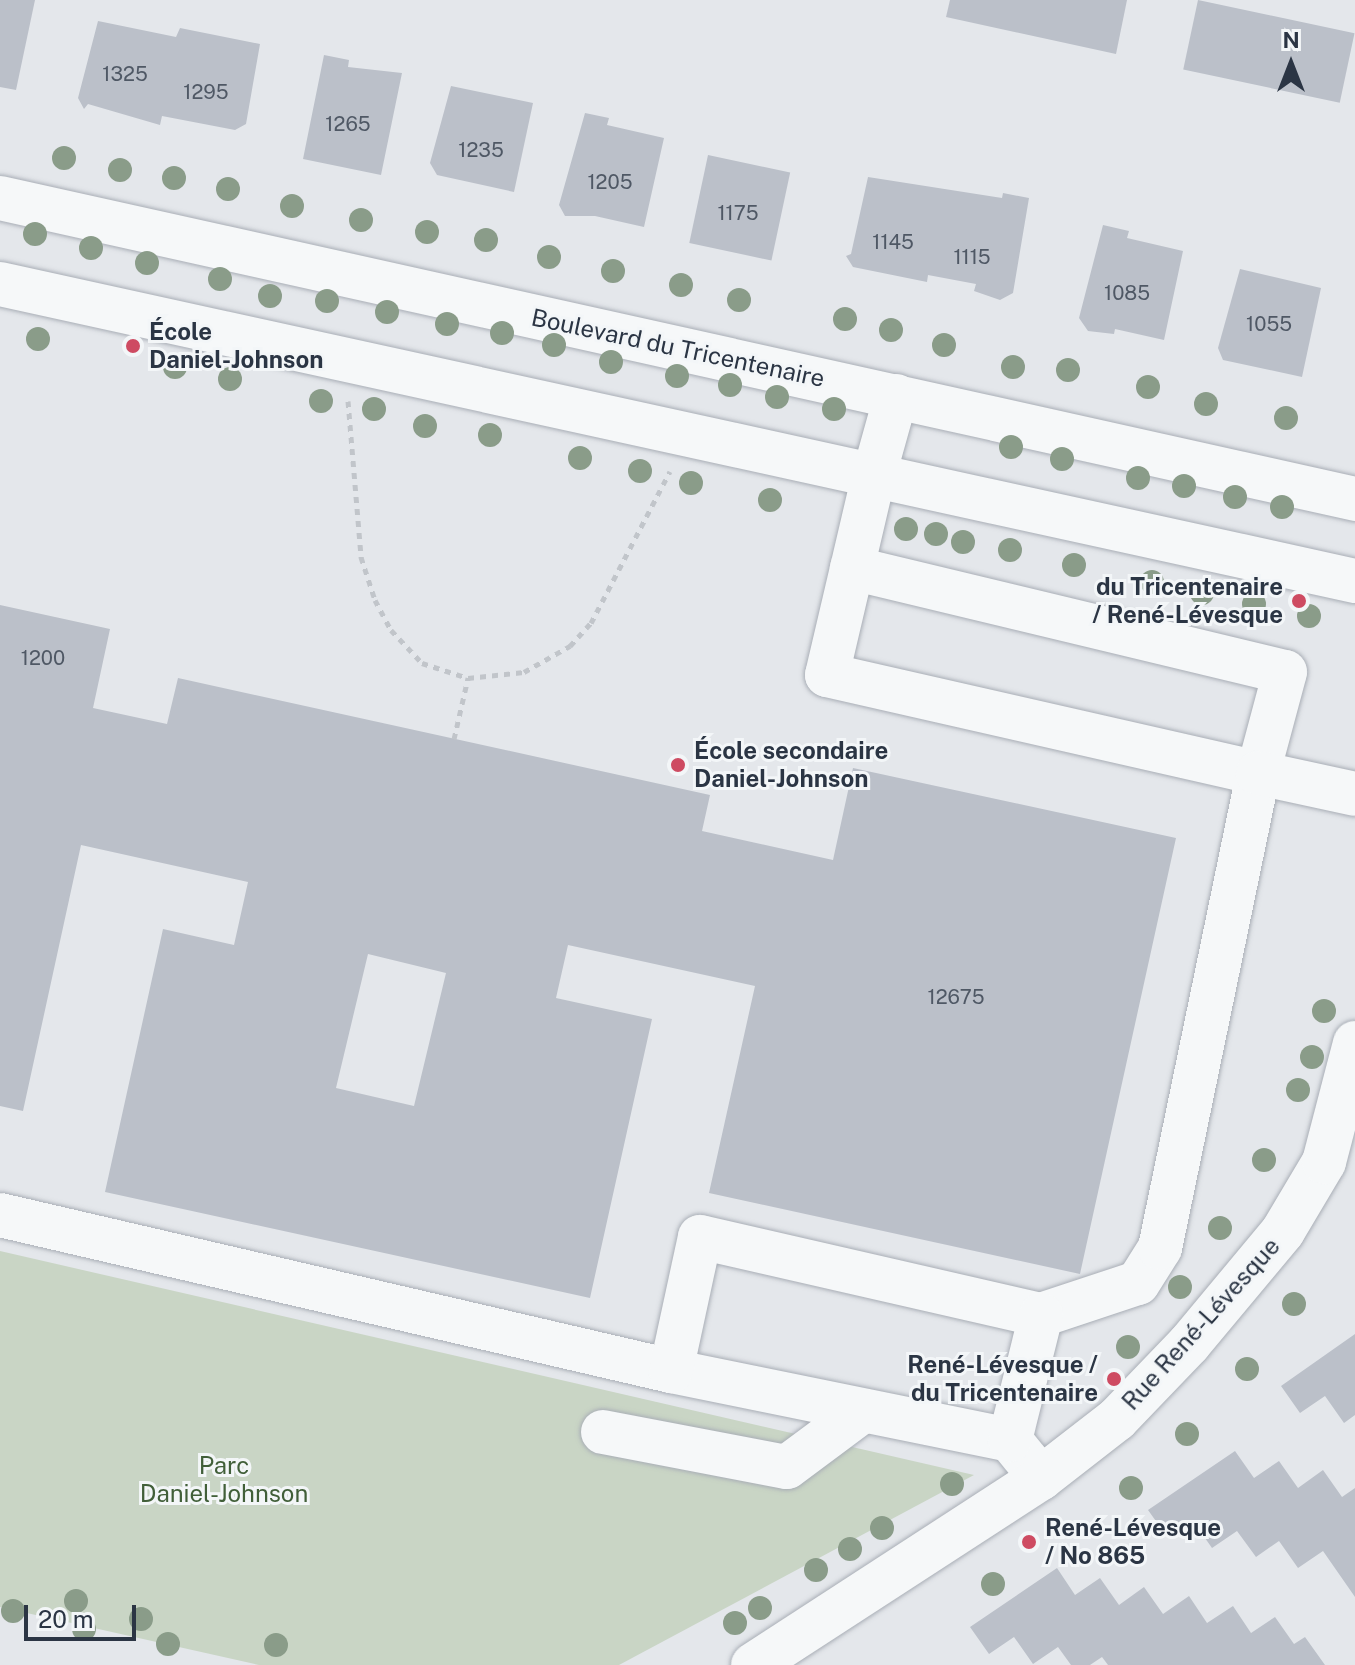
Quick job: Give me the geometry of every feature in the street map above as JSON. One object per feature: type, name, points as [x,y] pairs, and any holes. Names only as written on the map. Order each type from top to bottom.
[{"type":"street","name":"Boulevard du Tricentenaire","points":[[0,198],[1355,499]]},
{"type":"street","points":[[0,284],[1355,581]]},
{"type":"street","points":[[896,396],[827,675],[1355,794]]},
{"type":"street","points":[[671,1371],[700,1237],[1041,1315],[1138,1283],[1160,1248],[1258,773],[1285,672],[852,568]]},
{"type":"street","name":"Rue René-Lévesque","points":[[753,1665],[1041,1478],[1127,1408],[1283,1231],[1324,1162],[1355,1043]]},
{"type":"street","points":[[13,1218],[671,1371],[1010,1440],[1041,1478]]},
{"type":"street","points":[[1010,1440],[1041,1315]]},
{"type":"street","points":[[603,1432],[787,1467],[861,1412]]},
{"type":"path","points":[[345,360],[361,557],[375,600],[391,630],[422,663],[468,678],[524,672],[570,646],[591,623],[688,435]]},
{"type":"path","points":[[454,739],[468,678]]},
{"type":"green space","name":"Parc Daniel-Johnson","points":[[0,1251],[974,1475],[619,1665],[259,1665],[0,1607]]},
{"type":"building","points":[[0,0],[35,0],[16,90],[0,87]]},
{"type":"building","points":[[950,0],[1127,0],[1116,54],[946,17]]},
{"type":"building","points":[[1198,0],[1355,33],[1340,103],[1183,69]]},
{"type":"building","points":[[98,21],[176,37],[180,28],[260,44],[246,124],[235,130],[162,116],[160,125],[88,104],[84,109],[78,98]]},
{"type":"building","points":[[324,55],[349,60],[348,67],[402,73],[381,175],[303,159]]},
{"type":"building","points":[[451,86],[533,103],[514,192],[437,175],[430,163]]},
{"type":"building","points":[[585,113],[609,118],[607,125],[664,138],[644,227],[595,216],[565,216],[559,205]]},
{"type":"building","points":[[708,155],[790,172],[771,260],[689,243]]},
{"type":"building","points":[[868,177],[1002,198],[1003,193],[1029,198],[1013,293],[1000,300],[974,291],[976,284],[928,275],[927,282],[853,267],[846,256],[851,254]]},
{"type":"building","points":[[1103,225],[1129,231],[1127,238],[1183,251],[1164,340],[1115,329],[1114,334],[1088,331],[1079,318]]},
{"type":"building","points":[[1240,269],[1321,288],[1302,377],[1223,360],[1218,348]]},
{"type":"building","points":[[0,605],[110,629],[93,708],[167,724],[178,678],[710,795],[702,831],[833,860],[853,768],[1176,838],[1080,1274],[709,1193],[755,986],[568,945],[556,998],[652,1019],[590,1298],[105,1192],[163,929],[234,945],[248,882],[81,845],[23,1111],[0,1106]],"holes":[[[368,954],[446,973],[414,1106],[336,1088]]]},
{"type":"building","points":[[1355,1334],[1355,1415],[1344,1423],[1325,1396],[1300,1413],[1281,1386]]},
{"type":"building","points":[[1235,1451],[1254,1478],[1279,1461],[1298,1488],[1323,1470],[1342,1497],[1355,1488],[1355,1597],[1323,1551],[1298,1568],[1279,1541],[1256,1557],[1237,1531],[1212,1548],[1193,1521],[1168,1538],[1148,1510]]},
{"type":"building","points":[[1057,1568],[1075,1595],[1100,1578],[1119,1605],[1144,1587],[1163,1614],[1189,1596],[1207,1623],[1233,1606],[1251,1633],[1275,1617],[1294,1644],[1305,1637],[1325,1665],[1108,1665],[1102,1657],[1090,1665],[1071,1665],[1058,1647],[1033,1664],[1014,1637],[989,1654],[970,1627]]},
{"type":"place","name":"École Daniel-Johnson","points":[[133,346]]},
{"type":"place","name":"du Tricentenaire / René-Lévesque","points":[[1299,601]]},
{"type":"place","name":"École secondaire Daniel-Johnson","points":[[678,765]]},
{"type":"place","name":"René-Lévesque / du Tricentenaire","points":[[1114,1379]]},
{"type":"place","name":"René-Lévesque / No 865","points":[[1029,1542]]}]
